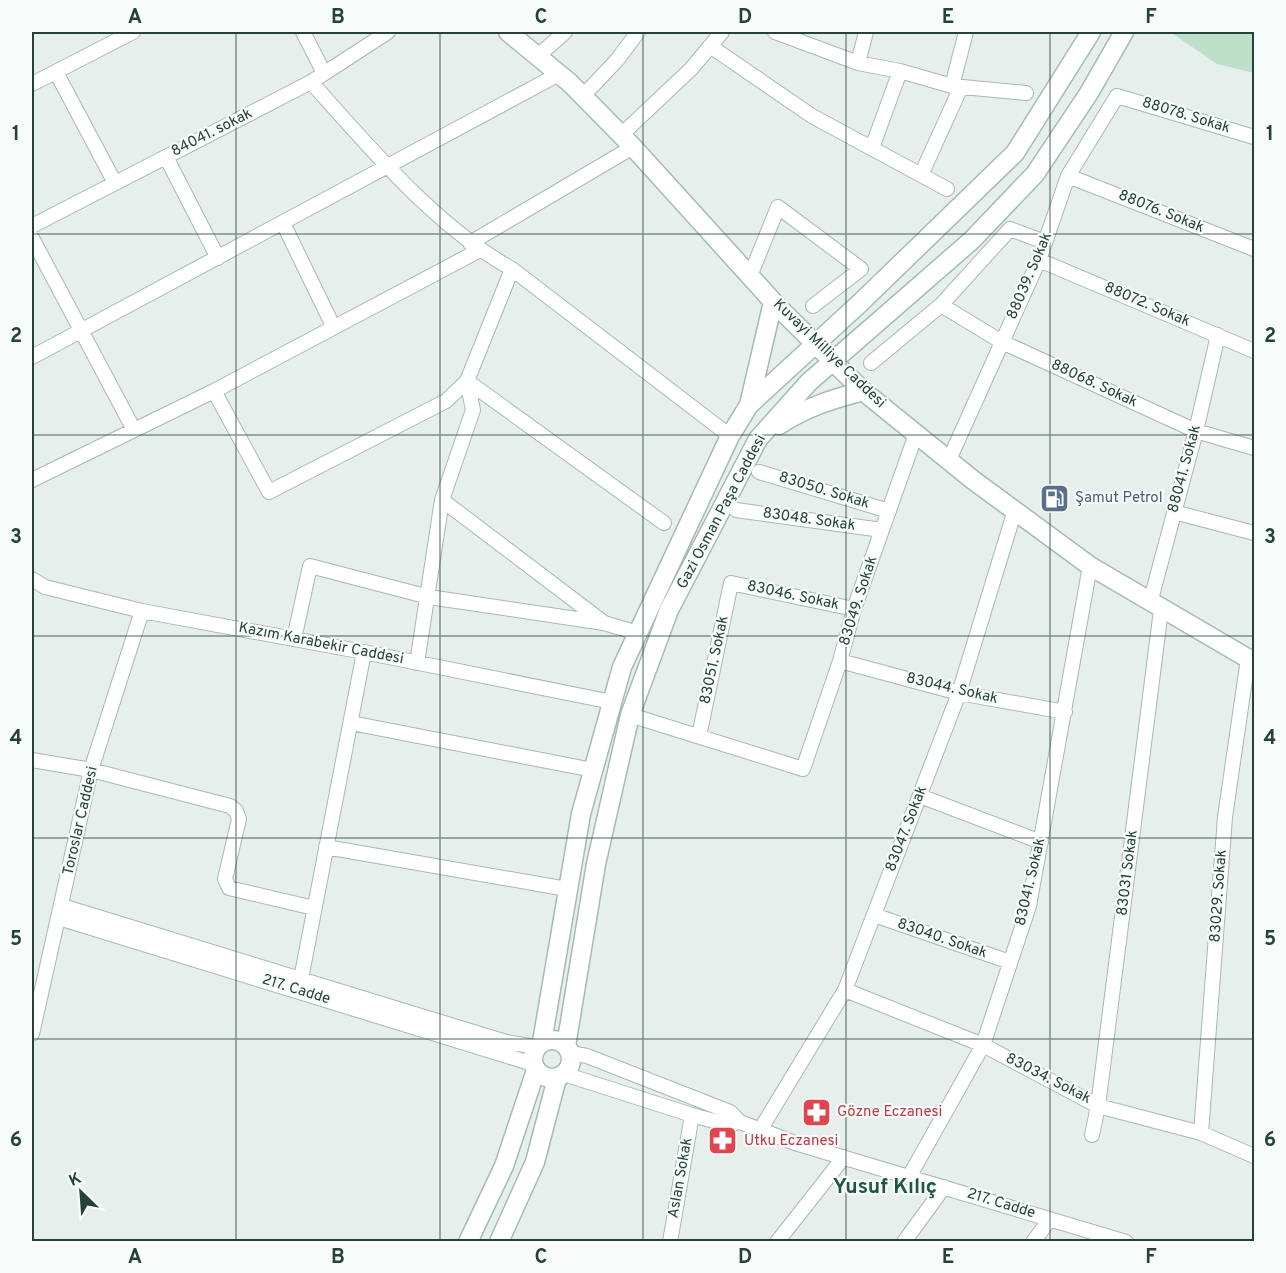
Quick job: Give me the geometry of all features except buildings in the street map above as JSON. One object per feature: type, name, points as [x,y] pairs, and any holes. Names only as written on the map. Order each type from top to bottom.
[{"type":"main road","name":"Kuvayi Milliye Caddesi","points":[[508,32],[583,96],[627,141],[773,302],[863,391],[949,460],[1090,566],[1251,661]]},
{"type":"main road","name":"Gazi Osman Paşa Caddesi","points":[[468,1242],[504,1166],[537,1056],[581,813],[622,667],[730,436],[749,405],[1015,153],[1091,32]]},
{"type":"main road","name":"Gazi Osman Paşa Caddesi","points":[[568,1049],[596,864],[630,715],[669,610],[758,439],[809,382],[972,240],[1035,174],[1089,93],[1124,32]]},
{"type":"main road","points":[[749,405],[773,302]]},
{"type":"main road","points":[[758,439],[798,413],[824,402],[863,391]]},
{"type":"main road","points":[[499,1242],[535,1162],[560,1076],[569,1068],[568,1049],[551,1040],[537,1056],[542,1076],[560,1076]]},
{"type":"street","points":[[32,84],[133,32]]},
{"type":"street","points":[[303,32],[324,73]]},
{"type":"street","name":"84041. sokak","points":[[32,226],[311,82],[388,32]]},
{"type":"street","points":[[538,57],[565,32]]},
{"type":"street","points":[[583,96],[617,60],[638,32]]},
{"type":"street","points":[[32,480],[214,391],[474,247],[627,141],[722,32]]},
{"type":"street","points":[[775,32],[858,63],[900,71],[956,86],[1026,93]]},
{"type":"street","points":[[858,63],[866,32]]},
{"type":"street","points":[[921,175],[956,86],[966,32]]},
{"type":"street","points":[[710,46],[812,116],[946,189]]},
{"type":"street","points":[[872,148],[900,71]]},
{"type":"street","points":[[56,72],[115,183]]},
{"type":"street","points":[[32,357],[559,74]]},
{"type":"street","points":[[311,82],[386,166],[474,247],[512,269],[730,436]]},
{"type":"street","name":"88078. Sokak","points":[[1117,96],[1254,137]]},
{"type":"street","name":"88039. Sokak","points":[[949,460],[1039,260],[1068,176],[1117,96]]},
{"type":"street","points":[[166,157],[218,258]]},
{"type":"street","name":"88076. Sokak","points":[[1068,176],[1254,249]]},
{"type":"street","points":[[750,276],[778,207],[861,269],[813,306]]},
{"type":"street","points":[[283,223],[333,326]]},
{"type":"street","points":[[871,363],[941,305],[1010,229],[1045,242]]},
{"type":"street","points":[[32,238],[79,332],[134,430]]},
{"type":"street","name":"88072. Sokak","points":[[1039,260],[1254,351]]},
{"type":"street","points":[[214,391],[269,492],[446,401],[467,381],[512,269]]},
{"type":"street","name":"88068. Sokak","points":[[941,305],[1002,342],[1196,431],[1254,448]]},
{"type":"street","name":"88041. Sokak","points":[[1156,606],[1174,512],[1196,431],[1218,335]]},
{"type":"street","points":[[417,663],[429,597],[442,500],[473,410],[467,381]]},
{"type":"street","points":[[467,381],[664,523]]},
{"type":"street","name":"83049. Sokak","points":[[699,736],[803,769],[840,661],[854,609],[916,434]]},
{"type":"street","name":"83050. Sokak","points":[[759,472],[889,511]]},
{"type":"street","points":[[442,500],[604,623]]},
{"type":"street","name":"83048. Sokak","points":[[736,510],[882,530]]},
{"type":"street","name":"83047. Sokak","points":[[760,1130],[844,990],[959,693],[1015,510]]},
{"type":"street","points":[[1174,512],[1254,533]]},
{"type":"street","name":"83041. Sokak","points":[[909,1177],[983,1045],[1029,906],[1090,566]]},
{"type":"street","points":[[294,639],[310,567],[429,597],[604,623],[638,633]]},
{"type":"street","name":"Kazım Karabekir Caddesi","points":[[32,579],[45,587],[142,611],[364,652],[612,702]]},
{"type":"street","name":"83046. Sokak","points":[[731,583],[854,609]]},
{"type":"street","name":"83051. Sokak","points":[[699,736],[731,583]]},
{"type":"street","name":"83031 Sokak","points":[[1092,1135],[1098,1106],[1156,606]]},
{"type":"street","name":"Toroslar Caddesi","points":[[32,1034],[91,770],[142,611]]},
{"type":"street","points":[[301,979],[364,652]]},
{"type":"street","name":"83044. Sokak","points":[[840,661],[959,693],[1065,712]]},
{"type":"street","name":"83029. Sokak","points":[[1201,1133],[1225,817],[1251,661]]},
{"type":"street","points":[[630,715],[699,736]]},
{"type":"street","points":[[351,723],[593,770]]},
{"type":"street","points":[[32,760],[91,770],[230,806],[236,811],[238,819],[225,879],[229,888],[314,908]]},
{"type":"street","points":[[920,796],[1041,842]]},
{"type":"street","points":[[326,847],[567,889]]},
{"type":"street","name":"217. Cadde","points":[[60,912],[301,979],[506,1042],[537,1056]]},
{"type":"street","name":"217. Cadde","points":[[60,912],[537,1056]]},
{"type":"street","name":"83040. Sokak","points":[[874,915],[1010,962]]},
{"type":"street","name":"83034. Sokak","points":[[844,990],[983,1045],[1098,1106],[1201,1133],[1254,1156]]},
{"type":"street","name":"217. Cadde","points":[[568,1049],[730,1112],[732,1123]]},
{"type":"street","name":"217. Cadde","points":[[560,1076],[692,1115],[760,1130],[1126,1242]]},
{"type":"street","name":"Aslan Sokak","points":[[670,1242],[692,1115]]},
{"type":"street","points":[[777,1242],[844,1157]]},
{"type":"street","points":[[904,1242],[944,1187]]},
{"type":"street","points":[[1034,1242],[1050,1219]]},
{"type":"green space","points":[[1170,32],[1254,32],[1254,73],[1217,64]]},
{"type":"place","name":"Şamut Petrol","points":[[1054,498]]},
{"type":"place","name":"Gözne Eczanesi","points":[[816,1112]]},
{"type":"place","name":"Utku Eczanesi","points":[[723,1141]]},
{"type":"district","name":"Yusuf Kılıç","points":[[885,1187]]}]
